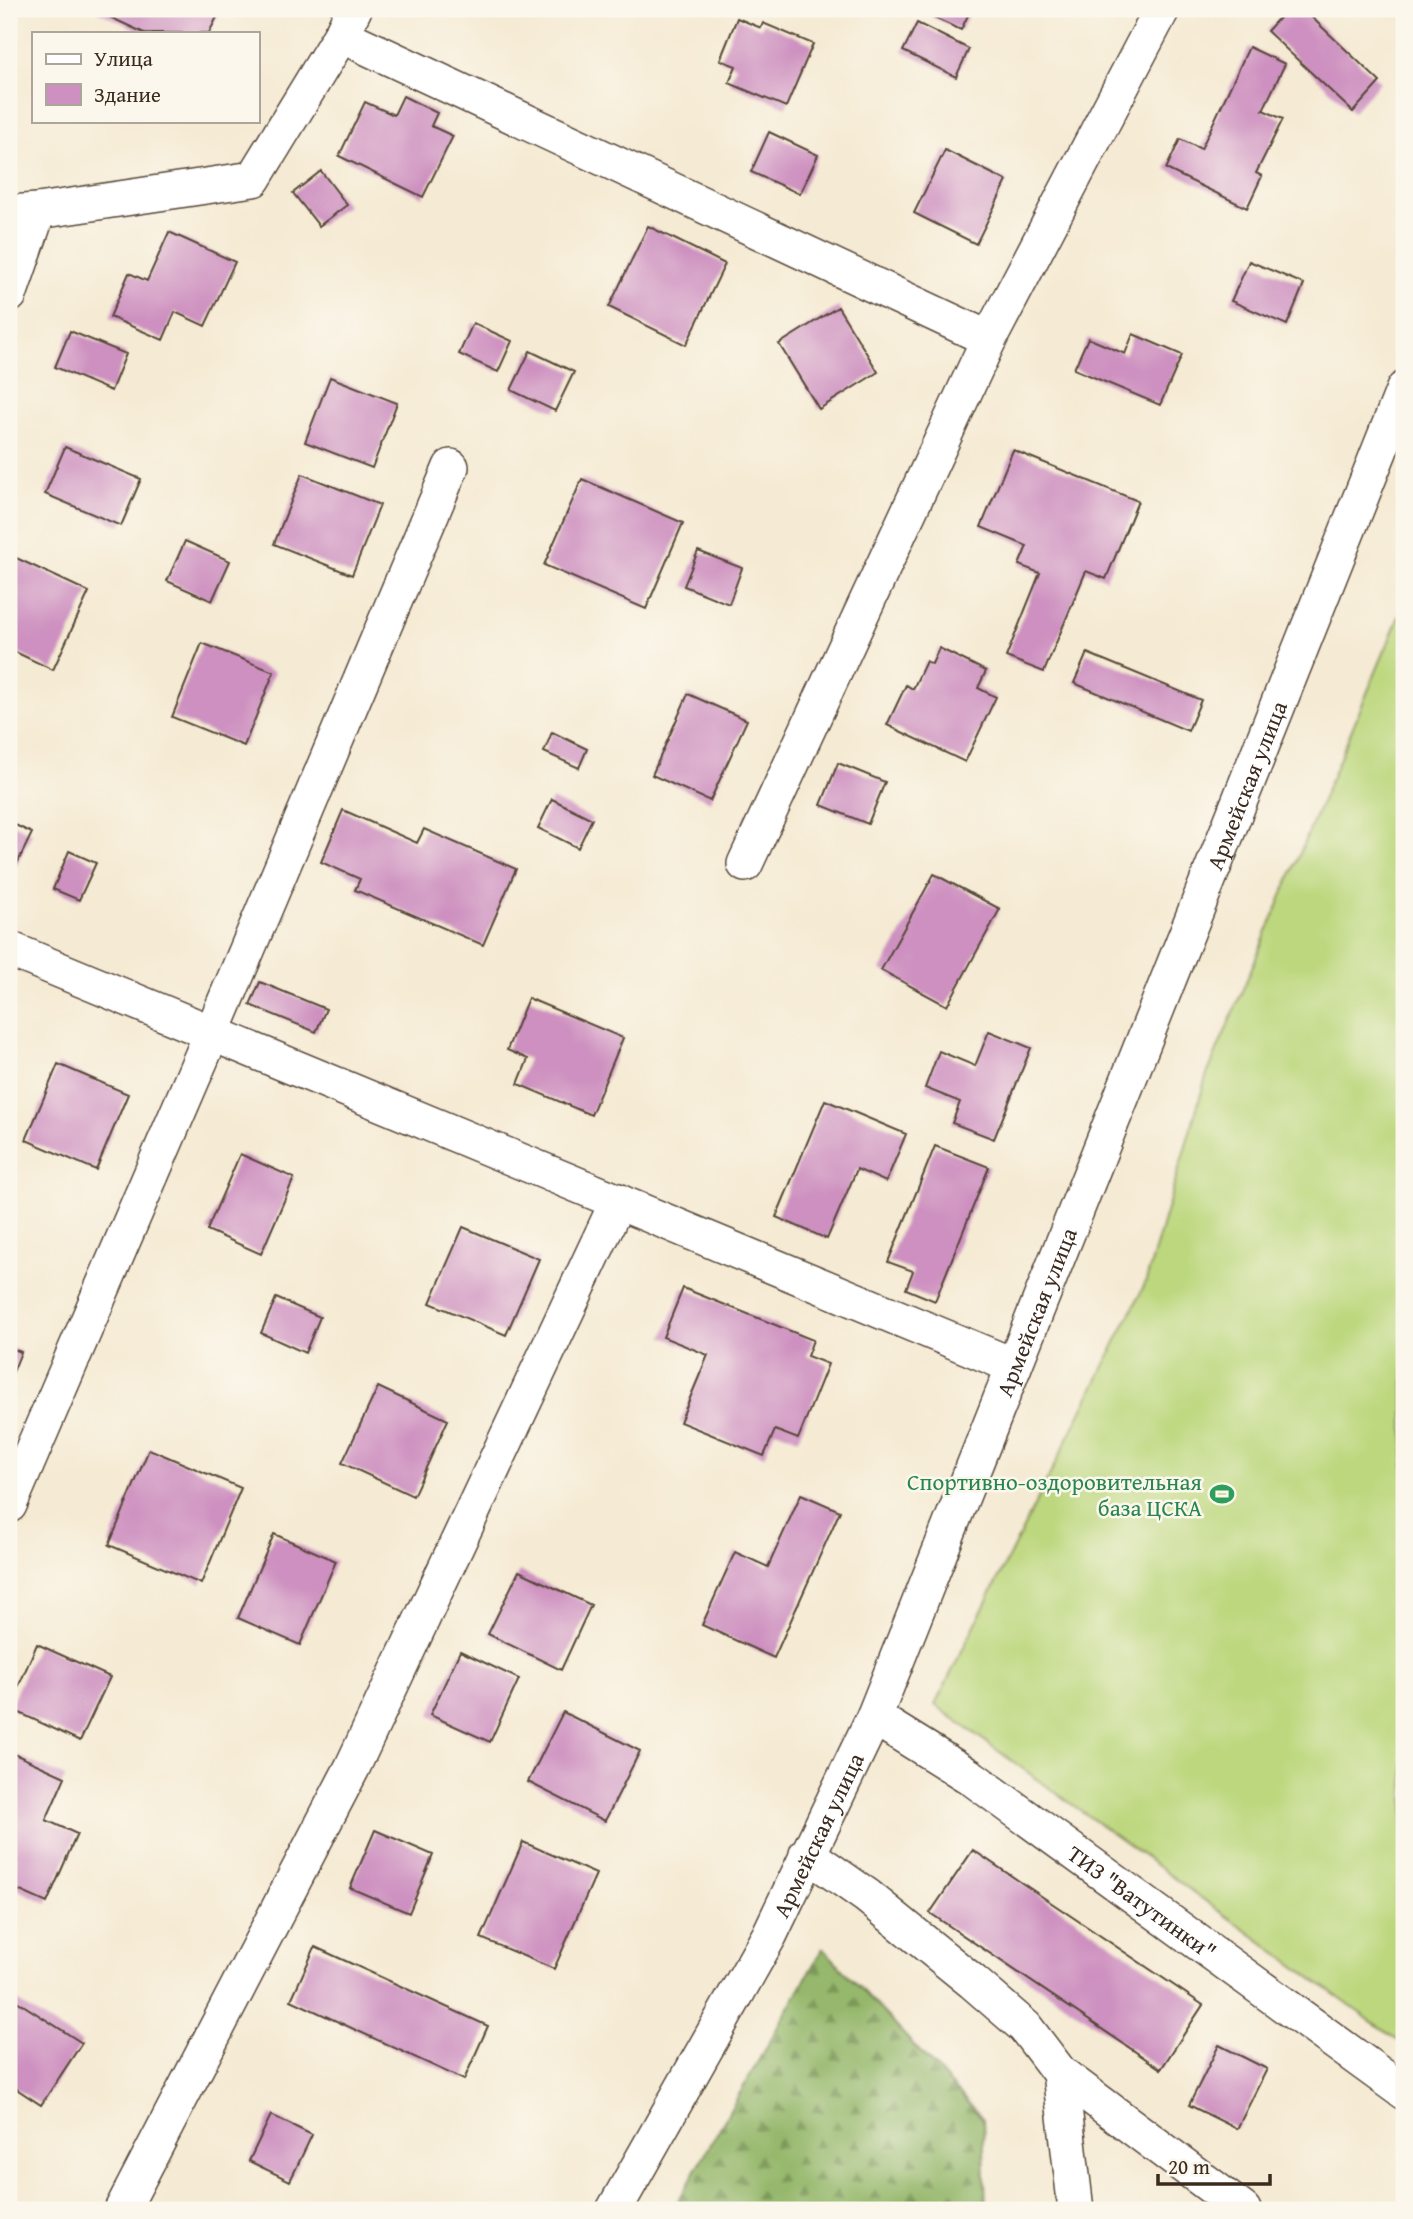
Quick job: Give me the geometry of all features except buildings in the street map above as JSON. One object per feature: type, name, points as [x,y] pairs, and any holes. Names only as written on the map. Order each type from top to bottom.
[{"type":"street","points":[[746,864],[989,339],[1162,9]]},
{"type":"street","points":[[9,295],[23,212],[253,179],[347,22],[989,339]]},
{"type":"street","name":"Армейская улица","points":[[614,2210],[769,1936],[874,1717],[1404,389]]},
{"type":"street","points":[[9,1506],[451,467]]},
{"type":"street","points":[[9,949],[1014,1366]]},
{"type":"street","points":[[122,2210],[352,1768],[618,1201]]},
{"type":"street","name":"ТИЗ \"Ватутинки\"","points":[[874,1717],[972,1778],[1404,2092]]},
{"type":"street","points":[[807,1854],[867,1896],[1025,2027],[1060,2073],[1242,2210]]},
{"type":"street","points":[[1060,2073],[1076,2210]]},
{"type":"green space","name":"Спортивно-оздоровительная база ЦСКА","points":[[1404,605],[1404,2045],[935,1705],[1145,1284],[1206,1077]]},
{"type":"green space","points":[[823,1948],[983,2119],[986,2210],[673,2210]]},
{"type":"place","name":"Спортивно-оздоровительная база ЦСКА","points":[[1222,1494]]}]
